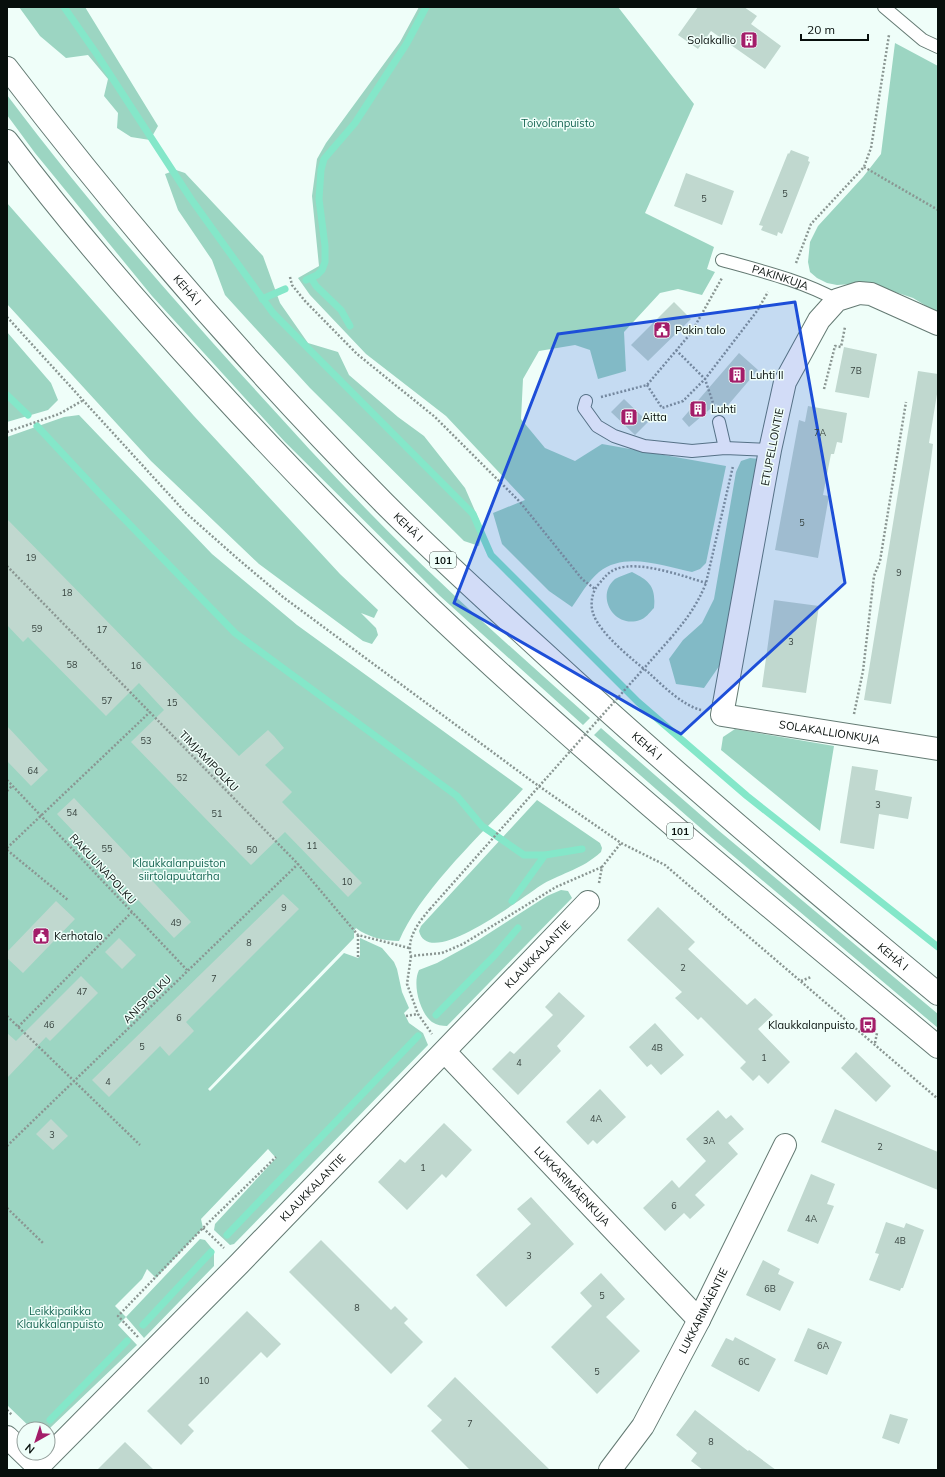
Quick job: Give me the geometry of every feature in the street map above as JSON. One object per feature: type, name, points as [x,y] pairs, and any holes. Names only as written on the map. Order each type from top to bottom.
[{"type":"main road","name":"KEHÄ I","points":[[7,68],[58,135],[175,276],[308,423],[385,504],[460,576],[620,723],[740,828],[938,994]]},
{"type":"main road","name":"101","points":[[7,141],[141,307],[275,452],[353,532],[430,607],[589,752],[708,855],[938,1047]]},
{"type":"main road","name":"ETUPELLONTIE","points":[[722,715],[770,450],[785,382],[819,320],[837,300],[859,292],[871,294],[938,324]]},
{"type":"main road","name":"SOLAKALLIONKUJA","points":[[722,715],[938,749]]},
{"type":"main road","name":"KLAUKKALANTIE","points":[[36,1469],[240,1263],[588,902]]},
{"type":"main road","name":"LUKKARIMÄENKUJA","points":[[445,1052],[699,1320]]},
{"type":"main road","name":"LUKKARIMÄENTIE","points":[[610,1470],[643,1426],[699,1320],[785,1145]]},
{"type":"main road","points":[[7,1437],[36,1469]]},
{"type":"lane","points":[[888,10],[923,40],[938,47]]},
{"type":"lane","name":"PAKINKUJA","points":[[727,261],[790,279],[816,289],[837,300]]},
{"type":"lane","points":[[586,401],[584,408],[597,426],[614,436],[644,446],[692,451],[725,448],[770,450]]},
{"type":"lane","points":[[718,422],[725,448]]},
{"type":"path","points":[[790,279],[810,224],[864,167],[871,148],[888,10]]},
{"type":"path","points":[[864,167],[938,210]]},
{"type":"path","points":[[586,401],[647,385],[691,332],[714,290],[727,261]]},
{"type":"path","points":[[647,385],[662,408],[683,401],[705,379],[757,311],[778,276]]},
{"type":"path","points":[[290,277],[292,285],[305,301],[357,354],[435,417],[520,502],[582,578],[595,589]]},
{"type":"path","points":[[7,317],[82,401],[186,513],[283,597],[533,782],[621,843],[666,865],[875,1043],[938,1099]]},
{"type":"path","points":[[824,390],[835,346],[841,347],[845,324]]},
{"type":"path","points":[[676,350],[705,379],[718,422]]},
{"type":"path","points":[[7,432],[59,414],[82,401]]},
{"type":"path","points":[[850,735],[863,671],[874,576],[880,561],[906,402]]},
{"type":"path","points":[[445,1052],[418,1014],[407,984],[411,956],[409,948],[416,926],[692,614],[699,602],[706,584],[732,468],[740,448]]},
{"type":"path","name":"TIMJAMIPOLKU","points":[[7,566],[298,864],[358,935]]},
{"type":"path","points":[[706,584],[682,576],[634,567],[617,568],[608,573],[595,589],[592,600],[592,613],[599,624],[621,649],[662,685],[694,708],[722,715]]},
{"type":"path","points":[[68,900],[7,849],[150,712]]},
{"type":"path","name":"RAKUUNAPOLKU","points":[[7,780],[187,970]]},
{"type":"path","points":[[7,791],[12,786]]},
{"type":"path","points":[[588,902],[598,889],[602,867],[621,843]]},
{"type":"path","name":"ANISPOLKU","points":[[7,1146],[298,864]]},
{"type":"path","points":[[411,956],[442,953],[463,944],[556,887],[602,867]]},
{"type":"path","points":[[18,1027],[132,912]]},
{"type":"path","points":[[358,958],[358,935],[409,948]]},
{"type":"path","points":[[801,981],[811,977]]},
{"type":"path","points":[[406,1016],[418,1014]]},
{"type":"path","points":[[7,1016],[140,1145]]},
{"type":"path","points":[[875,1043],[877,1033]]},
{"type":"path","points":[[152,1352],[118,1316],[203,1228],[276,1158]]},
{"type":"path","points":[[7,1208],[44,1244]]},
{"type":"path","points":[[203,1228],[240,1263]]},
{"type":"highlighted area","points":[[795,302],[845,583],[681,734],[454,603],[558,334]]},
{"type":"green space","points":[[19,7],[85,7],[158,126],[150,140],[131,137],[117,128],[118,113],[104,96],[108,79],[88,55],[66,58],[40,36]]},
{"type":"green space","name":"Toivolanpuisto","points":[[419,7],[618,7],[694,104],[645,213],[714,247],[707,269],[715,272],[702,295],[678,289],[660,293],[624,332],[626,371],[598,379],[590,350],[575,345],[539,351],[523,379],[521,419],[545,448],[575,461],[602,444],[726,466],[706,563],[700,569],[692,572],[644,562],[620,562],[599,572],[588,584],[572,607],[549,591],[502,544],[493,513],[525,500],[446,416],[366,354],[310,295],[298,278],[319,266],[312,196],[317,159],[326,143],[400,42]]},
{"type":"green space","points":[[895,43],[938,66],[938,313],[913,298],[868,283],[837,285],[827,283],[817,278],[810,272],[808,262],[810,242],[818,226],[863,177],[881,154]]},
{"type":"green space","points":[[7,95],[62,166],[120,236],[287,425],[396,540],[478,617],[590,718],[583,725],[440,596],[285,442],[152,296],[35,153],[7,115]]},
{"type":"green space","points":[[176,170],[185,173],[263,256],[280,303],[308,343],[338,352],[349,375],[398,417],[424,436],[465,488],[483,529],[479,546],[464,541],[310,388],[225,295],[212,260],[178,210],[165,174]]},
{"type":"green space","points":[[7,203],[194,416],[340,574],[378,610],[374,618],[361,613],[376,628],[378,635],[372,644],[363,641],[259,564],[151,461],[7,304]]},
{"type":"green space","points":[[7,332],[51,383],[58,400],[48,410],[7,422]]},
{"type":"green space","points":[[79,415],[212,554],[297,625],[523,789],[472,842],[438,881],[422,901],[409,921],[399,941],[376,938],[365,934],[356,928],[354,931],[354,938],[208,1089],[210,1091],[344,953],[358,958],[360,956],[360,938],[382,948],[394,962],[402,992],[409,1008],[404,1013],[409,1023],[423,1033],[428,1045],[234,1244],[230,1245],[214,1230],[215,1224],[276,1158],[268,1149],[201,1219],[203,1228],[156,1278],[147,1269],[142,1279],[115,1306],[126,1317],[118,1325],[137,1345],[56,1422],[56,1421],[24,1421],[7,1405],[7,437],[64,417]]},
{"type":"green space","points":[[750,458],[759,459],[722,662],[704,688],[676,684],[669,659],[683,640],[702,623],[714,599],[736,472],[741,461]]},
{"type":"green space","points":[[632,572],[643,578],[653,590],[654,608],[646,617],[631,622],[622,620],[615,615],[607,602],[607,594],[609,586],[615,579]]},
{"type":"green space","points":[[601,728],[718,830],[938,1014],[938,1028],[712,838],[594,735]]},
{"type":"green space","points":[[735,729],[834,746],[820,831],[721,750],[723,737]]},
{"type":"green space","points":[[537,800],[600,843],[602,848],[601,852],[579,867],[543,884],[478,927],[458,937],[440,942],[427,941],[419,931],[421,926]]},
{"type":"green space","points":[[561,890],[568,891],[572,898],[447,1026],[436,1024],[428,1018],[418,998],[416,983],[419,970],[437,963],[477,941],[547,896]]},
{"type":"green space","points":[[200,1239],[205,1240],[214,1251],[214,1266],[144,1338],[126,1317]]},
{"type":"building","name":"Solakallio","points":[[698,7],[744,7],[757,16],[751,24],[781,46],[765,69],[711,31],[698,49],[678,35]]},
{"type":"building","points":[[791,150],[809,157],[808,161],[810,162],[782,234],[778,232],[777,236],[761,230],[763,226],[759,225],[788,153],[789,154]]},
{"type":"building","points":[[686,173],[734,191],[722,225],[674,206]]},
{"type":"building","name":"Pakin talo","points":[[674,302],[691,319],[648,361],[631,345]]},
{"type":"building","points":[[844,347],[877,354],[869,398],[835,392]]},
{"type":"building","points":[[739,353],[758,370],[723,411],[716,404],[689,427],[682,419]]},
{"type":"building","points":[[918,371],[938,374],[938,388],[929,443],[933,444],[930,468],[891,704],[864,700]]},
{"type":"building","name":"Aitta","points":[[624,399],[648,422],[635,435],[611,412]]},
{"type":"building","points":[[808,406],[847,413],[842,443],[837,442],[834,454],[831,454],[823,495],[829,496],[818,558],[775,550],[799,420],[805,422]]},
{"type":"building","points":[[7,519],[239,756],[268,730],[274,736],[284,748],[265,765],[292,792],[282,802],[362,883],[348,897],[285,832],[251,865],[238,852],[131,742],[164,710],[139,683],[106,716],[28,637],[23,642],[7,625]]},
{"type":"building","points":[[774,600],[819,606],[806,693],[762,687]]},
{"type":"building","points":[[7,726],[48,770],[31,786],[7,761]]},
{"type":"building","points":[[852,766],[878,770],[875,790],[912,797],[908,819],[879,814],[874,849],[840,843]]},
{"type":"building","points":[[74,798],[191,922],[174,938],[57,814]]},
{"type":"building","points":[[283,894],[299,909],[186,1022],[194,1031],[169,1056],[160,1046],[109,1097],[92,1080]]},
{"type":"building","name":"Kerhotalo","points":[[56,901],[75,919],[23,973],[7,958],[7,952]]},
{"type":"building","points":[[658,907],[695,942],[688,949],[747,1005],[755,998],[773,1015],[758,1029],[790,1062],[768,1084],[759,1075],[753,1081],[740,1068],[746,1062],[701,1017],[698,1020],[675,998],[682,992],[627,940]]},
{"type":"building","points":[[119,938],[136,955],[122,969],[105,952]]},
{"type":"building","points":[[81,976],[98,993],[50,1041],[46,1037],[7,1078],[7,1033],[16,1041]]},
{"type":"building","points":[[559,992],[585,1016],[557,1046],[561,1051],[518,1095],[492,1069],[510,1051],[514,1054],[553,1015],[545,1007]]},
{"type":"building","points":[[655,1023],[684,1055],[661,1075],[651,1064],[647,1067],[629,1047]]},
{"type":"building","points":[[856,1052],[891,1086],[876,1102],[841,1068]]},
{"type":"building","points":[[600,1089],[626,1117],[597,1144],[593,1140],[588,1145],[566,1122]]},
{"type":"building","points":[[835,1109],[938,1152],[938,1190],[821,1142]]},
{"type":"building","points":[[718,1110],[726,1119],[731,1115],[744,1129],[728,1143],[738,1154],[695,1195],[705,1205],[690,1219],[684,1213],[665,1231],[643,1208],[672,1180],[679,1188],[706,1161],[686,1139]]},
{"type":"building","points":[[51,1119],[68,1136],[53,1150],[36,1134]]},
{"type":"building","points":[[444,1123],[472,1150],[446,1178],[442,1174],[407,1210],[378,1182],[400,1159],[405,1163]]},
{"type":"building","points":[[811,1174],[835,1184],[827,1204],[834,1206],[818,1244],[787,1231]]},
{"type":"building","points":[[531,1197],[574,1244],[506,1307],[476,1275],[531,1224],[517,1209]]},
{"type":"building","points":[[886,1222],[904,1228],[906,1223],[924,1230],[903,1288],[901,1288],[900,1291],[869,1280],[879,1254],[875,1253]]},
{"type":"building","points":[[321,1240],[391,1310],[395,1306],[408,1319],[404,1323],[423,1342],[391,1374],[289,1272]]},
{"type":"building","points":[[763,1260],[780,1269],[778,1274],[794,1282],[780,1311],[746,1295]]},
{"type":"building","points":[[601,1273],[625,1299],[606,1317],[640,1351],[597,1394],[551,1347],[592,1306],[580,1293]]},
{"type":"building","points":[[247,1311],[281,1344],[267,1358],[261,1352],[188,1425],[194,1431],[181,1445],[147,1411]]},
{"type":"building","points":[[808,1328],[842,1342],[827,1375],[794,1361]]},
{"type":"building","points":[[735,1337],[776,1359],[759,1392],[711,1366],[726,1338],[733,1341]]},
{"type":"building","points":[[455,1377],[550,1470],[470,1470],[431,1431],[442,1420],[427,1406]]},
{"type":"building","points":[[695,1410],[748,1451],[749,1450],[776,1470],[703,1470],[691,1461],[697,1453],[676,1435]]},
{"type":"building","points":[[890,1414],[908,1419],[899,1444],[882,1438]]},
{"type":"building","points":[[125,1442],[154,1470],[97,1470]]},
{"type":"waterway","points":[[64,7],[96,53],[191,199],[273,313],[473,514],[491,555],[638,702],[747,796],[938,947]]},
{"type":"waterway","points":[[306,280],[317,275],[322,270],[325,262],[325,246],[319,199],[321,170],[324,159],[355,123],[407,43],[426,7]]},
{"type":"waterway","points":[[311,278],[316,286],[341,310],[350,326]]},
{"type":"waterway","points":[[262,299],[285,289]]},
{"type":"waterway","points":[[7,395],[28,415]]},
{"type":"waterway","points":[[37,426],[103,497],[235,633],[457,796],[482,826],[524,855],[545,855],[582,849]]},
{"type":"waterway","points":[[512,901],[545,855]]},
{"type":"waterway","points":[[436,1015],[495,955],[518,928]]},
{"type":"waterway","points":[[227,1235],[418,1036]]},
{"type":"waterway","points":[[143,1325],[211,1252]]},
{"type":"waterway","points":[[50,1420],[127,1341]]},
{"type":"place","name":"Solakallio","points":[[749,40]]},
{"type":"place","name":"Pakin talo","points":[[662,330]]},
{"type":"place","name":"Luhti II","points":[[737,375]]},
{"type":"place","name":"Luhti","points":[[698,409]]},
{"type":"place","name":"Aitta","points":[[629,417]]},
{"type":"place","name":"Kerhotalo","points":[[41,936]]},
{"type":"place","name":"Klaukkalanpuisto","points":[[868,1025]]},
{"type":"park label","name":"Klaukkalanpuiston siirtolapuutarha","points":[[179,869]]},
{"type":"park label","name":"Leikkipaikka Klaukkalanpuisto","points":[[60,1317]]}]
